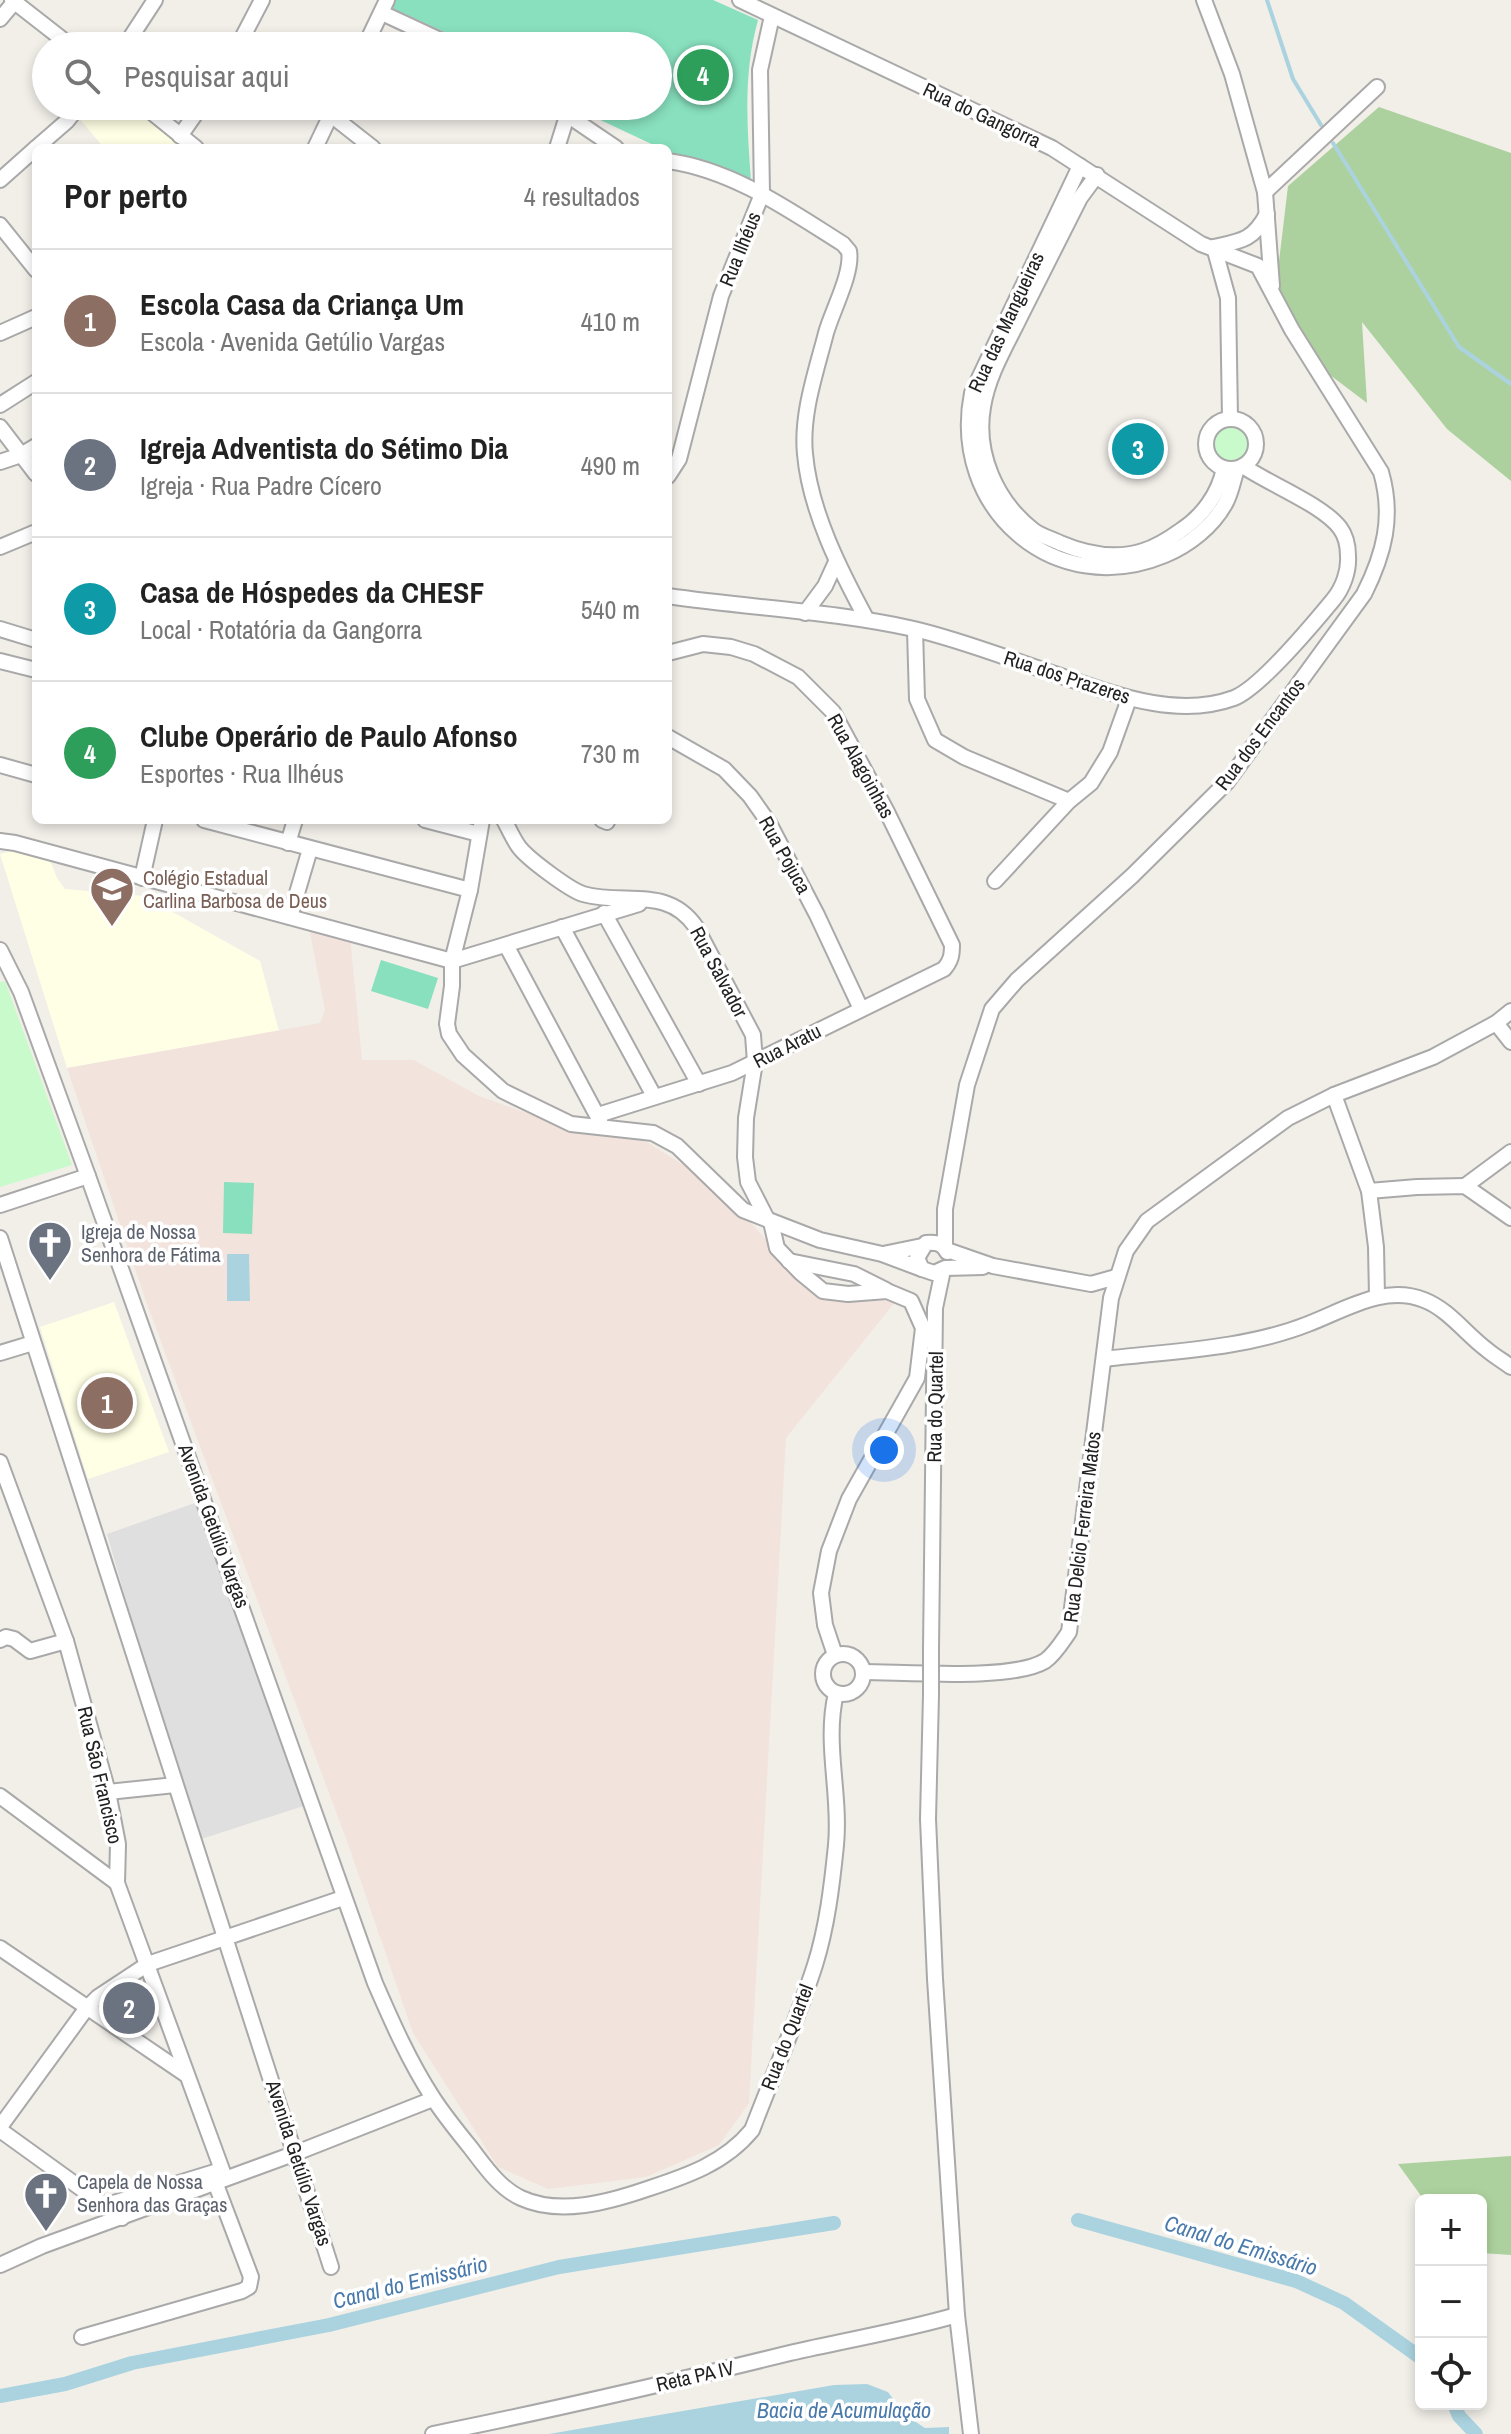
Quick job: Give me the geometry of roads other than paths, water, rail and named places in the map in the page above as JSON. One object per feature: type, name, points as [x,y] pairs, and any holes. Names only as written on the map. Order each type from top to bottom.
[{"type":"street","points":[[134,32],[155,0]]},
{"type":"street","points":[[245,32],[262,0]]},
{"type":"street","name":"Rua do Gangorra","points":[[740,0],[1052,148],[1201,244],[1214,247]]},
{"type":"street","points":[[1204,0],[1232,74],[1265,192],[1272,287]]},
{"type":"street","points":[[0,19],[14,1],[53,32]]},
{"type":"street","points":[[372,32],[384,6],[429,32]]},
{"type":"street","name":"Rua Ilhéus","points":[[672,470],[679,459],[721,296],[762,194],[760,70],[772,16]]},
{"type":"street","points":[[1265,192],[1377,87]]},
{"type":"street","points":[[41,144],[68,120]]},
{"type":"street","points":[[161,120],[191,144]]},
{"type":"street","points":[[180,136],[191,120]]},
{"type":"street","points":[[317,144],[328,120]]},
{"type":"street","points":[[344,120],[369,144]]},
{"type":"street","points":[[558,144],[566,120]]},
{"type":"street","points":[[573,120],[610,144]]},
{"type":"street","points":[[0,180],[32,152]]},
{"type":"street","points":[[672,163],[705,170],[762,194],[843,244],[849,251],[848,268],[828,325],[814,381],[804,453],[811,488],[836,562],[867,620]]},
{"type":"street","name":"Rua das Mangueiras","points":[[1008,327],[1080,166]]},
{"type":"street","name":"Rua das Mangueiras","points":[[1097,175],[1080,198],[972,393],[968,411],[974,440],[971,459],[993,495],[1003,521],[1031,536],[1041,550],[1117,567],[1145,563],[1173,552],[1225,503],[1235,468]]},
{"type":"street","points":[[1230,418],[1228,298],[1214,247],[1251,236],[1259,230],[1267,214]]},
{"type":"street","points":[[0,225],[32,265]]},
{"type":"street","name":"Rua dos Encantos","points":[[946,1249],[945,1209],[967,1085],[992,1009],[1017,980],[1132,876],[1227,782],[1364,594],[1379,563],[1388,526],[1386,489],[1381,472],[1292,330],[1272,287],[1258,266],[1214,247]]},
{"type":"street","points":[[0,333],[32,319]]},
{"type":"street","points":[[0,405],[32,385]]},
{"type":"street","points":[[1230,418],[1246,423],[1256,437],[1255,454],[1235,468],[1212,462],[1204,444],[1212,426],[1230,418]]},
{"type":"street","points":[[0,427],[32,469]]},
{"type":"street","points":[[0,462],[32,448]]},
{"type":"street","name":"Rua dos Prazeres","points":[[672,596],[867,620],[915,630],[1129,699],[1189,707],[1236,698],[1264,676],[1335,598],[1349,569],[1348,544],[1340,527],[1324,513],[1235,468]]},
{"type":"street","points":[[0,547],[32,534]]},
{"type":"street","points":[[805,613],[825,586],[836,562]]},
{"type":"street","points":[[0,629],[32,639]]},
{"type":"street","points":[[915,630],[917,699],[935,740],[964,757],[1069,801]]},
{"type":"street","name":"Rua Alagoinhas","points":[[672,652],[703,644],[731,647],[754,654],[798,677],[833,712],[886,810],[952,945]]},
{"type":"street","points":[[0,661],[32,669]]},
{"type":"street","points":[[995,881],[1069,801],[1091,783],[1110,752],[1129,699]]},
{"type":"street","name":"Rua Pojuca","points":[[672,739],[724,769],[757,805],[817,915],[861,1009]]},
{"type":"street","points":[[0,765],[32,774]]},
{"type":"street","points":[[142,878],[154,824]]},
{"type":"street","points":[[219,824],[470,890]]},
{"type":"street","points":[[288,843],[294,824]]},
{"type":"street","points":[[457,824],[481,827],[470,890],[452,961],[447,1024],[449,1034],[463,1055],[503,1091],[571,1124],[599,1120],[653,1133],[677,1146],[743,1210],[820,1240],[882,1254],[934,1273],[944,1269],[993,1266]]},
{"type":"street","name":"Rua Salvador","points":[[506,824],[519,847],[536,864],[582,894],[672,904],[686,913],[696,927],[753,1035],[755,1062],[746,1118],[745,1157],[748,1182],[769,1221]]},
{"type":"street","points":[[0,841],[452,961],[652,900]]},
{"type":"street","points":[[290,917],[310,849]]},
{"type":"street","points":[[581,921],[586,908],[582,894]]},
{"type":"street","points":[[604,913],[699,1084]]},
{"type":"street","points":[[562,927],[654,1096]]},
{"type":"street","points":[[506,945],[599,1120]]},
{"type":"street","name":"Rua Aratu","points":[[599,1120],[654,1096],[732,1073],[944,969],[950,962],[952,945]]},
{"type":"street","name":"Avenida Getúlio Vargas","points":[[0,950],[4,970],[21,992],[308,1788],[343,1898],[401,2043],[433,2099],[497,2181],[520,2198]]},
{"type":"street","name":"Rua Delcio Ferreira Matos","points":[[863,1672],[993,1673],[1027,1669],[1047,1660],[1069,1632],[1111,1298],[1126,1251],[1147,1221],[1288,1118],[1334,1095],[1433,1057],[1496,1023],[1511,1011]]},
{"type":"street","points":[[1496,1023],[1511,1042]]},
{"type":"street","points":[[1334,1095],[1369,1191],[1376,1247],[1377,1296]]},
{"type":"street","points":[[1369,1191],[1465,1186],[1511,1152]]},
{"type":"street","points":[[0,1205],[88,1176]]},
{"type":"street","points":[[1465,1186],[1511,1218]]},
{"type":"street","name":"Rua dos Encantos","points":[[924,1245],[945,1209]]},
{"type":"street","points":[[769,1221],[777,1248],[823,1291],[848,1294],[887,1291]]},
{"type":"street","name":"Avenida Getúlio Vargas","points":[[0,1238],[331,2267]]},
{"type":"street","points":[[882,1254],[936,1242],[946,1249],[993,1266],[1091,1284],[1111,1298]]},
{"type":"street","points":[[924,1245],[917,1258],[924,1270]]},
{"type":"street","points":[[944,1269],[948,1262],[946,1249]]},
{"type":"street","name":"Rua do Quartel","points":[[789,1261],[854,1274],[911,1301],[923,1328],[917,1378],[891,1419],[849,1499],[829,1551],[821,1593],[825,1625],[835,1655]]},
{"type":"street","name":"Rua do Quartel","points":[[944,1269],[935,1308],[928,1819],[957,2315],[971,2434]]},
{"type":"street","name":"Rua do Quartel","points":[[924,1270],[935,1308]]},
{"type":"street","points":[[1091,1284],[1116,1277]]},
{"type":"street","points":[[1104,1359],[1236,1342],[1304,1326],[1377,1296],[1423,1299],[1439,1308],[1511,1367]]},
{"type":"street","points":[[0,1353],[33,1343]]},
{"type":"street","name":"Rua São Francisco","points":[[0,1462],[66,1641],[108,1792],[118,1844],[117,1883],[148,1964],[251,2277],[249,2287],[242,2291],[82,2337]]},
{"type":"street","points":[[0,1640],[6,1637],[14,1639],[30,1651],[66,1641]]},
{"type":"street","points":[[848,1654],[858,1660],[863,1672],[859,1686],[853,1691],[836,1693],[824,1682],[825,1663],[835,1655],[848,1654]]},
{"type":"street","name":"Rua do Quartel","points":[[520,2198],[550,2206],[583,2205],[628,2195],[685,2177],[723,2158],[740,2145],[752,2130],[815,1964],[830,1892],[836,1814],[830,1731],[836,1693]]},
{"type":"street","points":[[108,1792],[175,1785]]},
{"type":"street","points":[[0,1796],[117,1883]]},
{"type":"street","points":[[122,2218],[0,2128],[86,2009],[98,1997],[148,1964],[343,1898]]},
{"type":"street","points":[[0,1948],[185,2074]]},
{"type":"street","points":[[107,2205],[220,2177],[296,2153],[433,2099]]},
{"type":"street","points":[[0,2265],[220,2177]]},
{"type":"street","name":"Reta PA IV","points":[[433,2434],[534,2414],[957,2315]]},
{"type":"water","points":[[227,1254],[249,1254],[250,1301],[227,1301]]},
{"type":"water","name":"Bacia de Acumulação","points":[[867,2384],[888,2392],[905,2415],[925,2428],[949,2427],[949,2434],[549,2434],[834,2385]]},
{"type":"waterway","points":[[1267,0],[1293,79],[1321,125]]},
{"type":"waterway","points":[[1333,143],[1459,347],[1511,384]]},
{"type":"waterway","name":"Canal do Emissário","points":[[1078,2220],[1296,2281],[1344,2303],[1415,2354]]},
{"type":"waterway","name":"Canal do Emissário","points":[[0,2396],[65,2384],[132,2363],[329,2325],[559,2267],[834,2223]]},
{"type":"waterway","name":"Canal do Emissário","points":[[1456,2410],[1476,2434]]},
{"type":"place","name":"Clube Operário de Paulo Afonso","points":[[703,75]]},
{"type":"place","name":"Casa de Hóspedes da CHESF","points":[[1138,449]]},
{"type":"place","name":"Colégio Estadual Carlina Barbosa de Deus","points":[[112,928]]},
{"type":"place","name":"Igreja de Nossa Senhora de Fátima","points":[[50,1282]]},
{"type":"place","name":"Escola Casa da Criança Um","points":[[107,1403]]},
{"type":"place","name":"Igreja Adventista do Sétimo Dia","points":[[129,2008]]},
{"type":"place","name":"Capela de Nossa Senhora das Graças","points":[[46,2233]]}]
